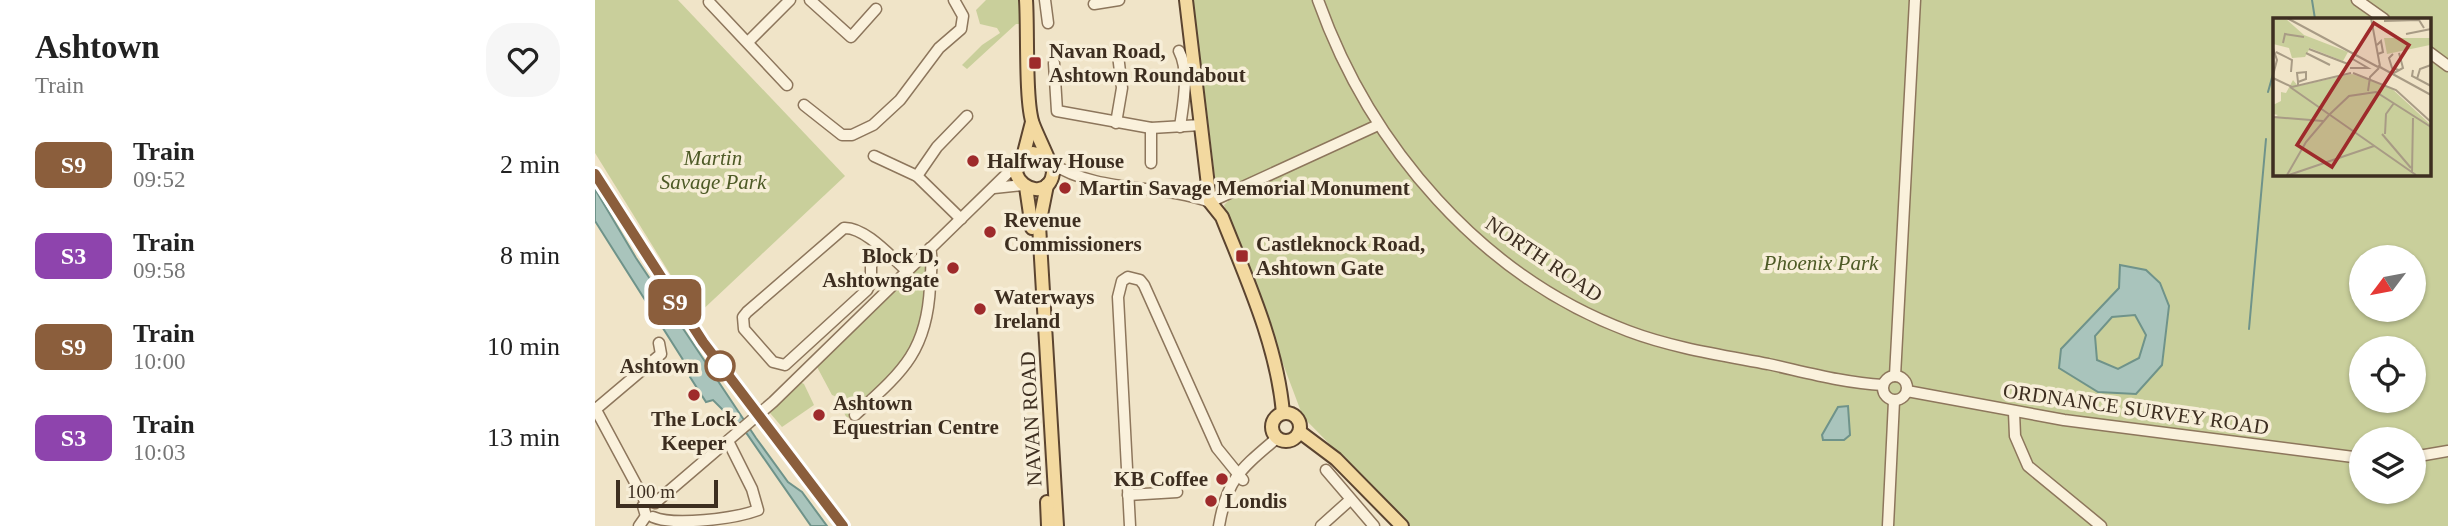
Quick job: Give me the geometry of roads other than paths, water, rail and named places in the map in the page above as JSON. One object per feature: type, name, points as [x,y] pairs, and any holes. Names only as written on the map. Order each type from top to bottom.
[{"type":"main road","points":[[1027,0],[1032,122],[1016,173],[1024,186],[1036,190],[1050,181],[1049,160],[1032,122]]},
{"type":"main road","points":[[1186,0],[1210,202],[1223,216],[1273,353],[1280,381],[1283,413]]},
{"type":"main road","points":[[1021,160],[1033,153],[1049,160]]},
{"type":"main road","name":"NAVAN ROAD","points":[[1050,181],[1039,225],[1057,520]]},
{"type":"main road","name":"NAVAN ROAD","points":[[1024,186],[1035,267],[1048,526]]},
{"type":"main road","points":[[1283,413],[1296,416],[1300,424],[1300,432],[1290,441],[1277,438],[1272,430],[1273,421],[1283,413]]},
{"type":"main road","points":[[1300,432],[1336,459],[1402,526]]},
{"type":"main road","points":[[1057,520],[1065,526]]},
{"type":"street","points":[[749,41],[790,0]]},
{"type":"street","points":[[810,0],[851,37],[876,9]]},
{"type":"street","points":[[804,105],[842,135],[852,135],[883,118],[939,48],[961,29],[963,16],[954,0]]},
{"type":"street","points":[[1045,0],[1048,23]]},
{"type":"street","points":[[1094,4],[1114,0]]},
{"type":"street","name":"NORTH ROAD","points":[[1318,0],[1345,66],[1378,125],[1426,189],[1473,235],[1552,292],[1596,317],[1654,339],[1883,385]]},
{"type":"street","points":[[1895,376],[1915,0]]},
{"type":"street","points":[[2357,0],[2382,18]]},
{"type":"street","points":[[709,2],[749,41],[787,85]]},
{"type":"street","points":[[1179,51],[1185,94],[1180,127]]},
{"type":"street","points":[[2431,53],[2448,66]]},
{"type":"street","points":[[1117,123],[1122,88],[1118,55]]},
{"type":"street","points":[[1054,63],[1057,111],[1151,128],[1201,125]]},
{"type":"street","points":[[916,176],[945,137],[967,116]]},
{"type":"street","points":[[1049,160],[1070,174],[1098,183],[1192,195],[1210,202],[1378,125]]},
{"type":"street","points":[[1151,128],[1151,163]]},
{"type":"street","points":[[874,156],[916,176],[961,219]]},
{"type":"street","points":[[728,441],[753,489],[758,510],[736,517],[664,523],[649,516],[642,509],[651,503],[728,441],[750,424],[1021,160]]},
{"type":"street","points":[[1050,181],[1070,174]]},
{"type":"street","points":[[994,188],[1024,186]]},
{"type":"street","points":[[883,249],[871,265],[871,282],[867,290],[785,365],[773,362],[744,329],[743,317],[747,312],[844,228],[852,227],[883,249],[907,270]]},
{"type":"street","points":[[855,415],[903,368],[920,344],[928,320],[930,248]]},
{"type":"street","points":[[1130,526],[1118,297],[1122,281],[1128,278],[1140,280],[1144,285],[1217,448],[1240,477]]},
{"type":"street","points":[[651,503],[595,408],[661,354],[659,343]]},
{"type":"street","points":[[1895,376],[1905,382],[1907,391],[1902,398],[1894,401],[1885,396],[1883,385],[1886,380],[1895,376]]},
{"type":"street","name":"ORDNANCE SURVEY ROAD","points":[[1907,391],[2014,412],[2349,456]]},
{"type":"street","points":[[1888,526],[1894,401]]},
{"type":"street","points":[[2014,412],[2015,436],[2028,466],[2101,526]]},
{"type":"street","points":[[1220,526],[1224,497],[1277,438]]},
{"type":"street","points":[[2426,455],[2448,451]]},
{"type":"street","points":[[1326,470],[1374,526]]},
{"type":"street","points":[[1129,495],[1177,492]]},
{"type":"street","points":[[1321,526],[1350,500]]},
{"type":"street","points":[[639,526],[649,516]]},
{"type":"water","points":[[595,189],[636,258],[756,438],[788,482],[802,492],[827,526],[811,526],[747,434],[713,400],[706,402],[690,377],[692,374],[595,221]]},
{"type":"water","points":[[2120,265],[2146,270],[2160,283],[2169,306],[2162,365],[2136,394],[2098,392],[2059,368],[2061,349],[2119,288]],"holes":[[[2135,315],[2146,335],[2139,358],[2118,369],[2097,360],[2095,336],[2112,317]]]},
{"type":"water","points":[[1848,406],[1850,435],[1844,440],[1823,440],[1822,435],[1838,407]]},
{"type":"waterway","points":[[2312,0],[2315,18]]},
{"type":"waterway","points":[[2268,92],[2273,74]]},
{"type":"waterway","points":[[2249,329],[2266,139]]},
{"type":"railway","points":[[595,174],[703,342],[843,526]]},
{"type":"train","name":"S9","points":[[595,174],[648,260],[723,371],[843,526]]},
{"type":"place","name":"Navan Road, Ashtown Roundabout","points":[[1035,63]]},
{"type":"place","name":"Halfway House","points":[[973,161]]},
{"type":"place","name":"Martin Savage Memorial Monument","points":[[1065,188]]},
{"type":"place","name":"Revenue Commissioners","points":[[990,232]]},
{"type":"place","name":"Castleknock Road, Ashtown Gate","points":[[1242,256]]},
{"type":"place","name":"Block D, Ashtowngate","points":[[953,268]]},
{"type":"place","name":"Waterways Ireland","points":[[980,309]]},
{"type":"place","name":"Ashtown","points":[[720,366]]},
{"type":"place","name":"The Lock Keeper","points":[[694,395]]},
{"type":"place","name":"Ashtown Equestrian Centre","points":[[819,415]]},
{"type":"place","name":"KB Coffee","points":[[1222,479]]},
{"type":"place","name":"Londis","points":[[1211,501]]},
{"type":"park label","name":"Martin Savage Park","points":[[713,170]]},
{"type":"park label","name":"Phoenix Park","points":[[1821,263]]}]
